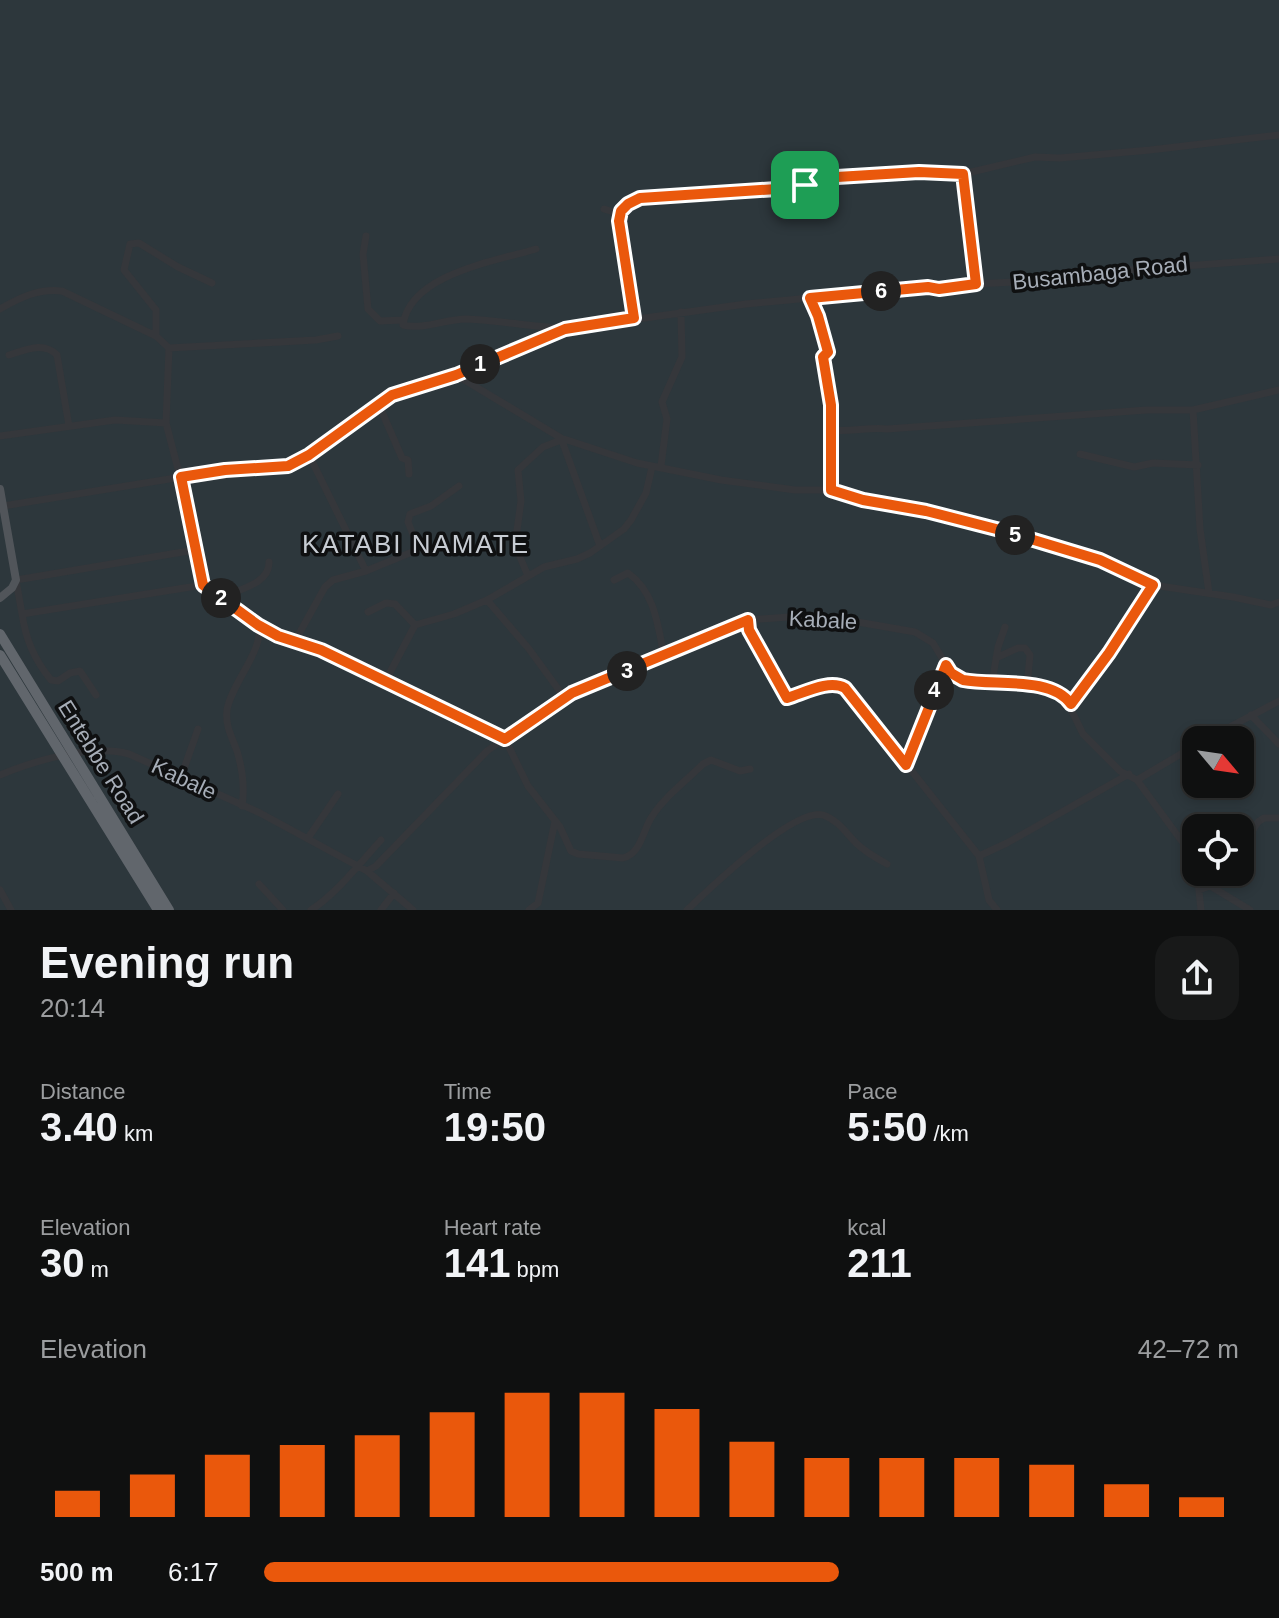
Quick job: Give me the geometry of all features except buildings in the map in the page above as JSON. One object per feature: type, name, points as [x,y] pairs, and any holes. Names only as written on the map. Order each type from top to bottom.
[{"type":"highway","name":"Entebbe Road","points":[[0,634],[169,910]]},
{"type":"highway","name":"Entebbe Road","points":[[0,655],[158,910]]},
{"type":"main road","points":[[0,489],[16,580],[0,598]]},
{"type":"street","points":[[634,318],[620,214],[628,204],[640,198],[777,189],[837,177],[919,172],[963,174],[1035,157],[1135,152],[1279,135]]},
{"type":"street","points":[[963,174],[976,284]]},
{"type":"street","points":[[604,209],[620,214]]},
{"type":"street","points":[[366,236],[363,254],[368,309],[380,321],[403,320]]},
{"type":"street","points":[[156,336],[156,310],[124,270],[130,244],[139,243],[212,283]]},
{"type":"street","points":[[536,249],[447,275],[425,290],[403,320],[403,325],[408,327],[462,319],[565,329]]},
{"type":"street","name":"Busambaga Road","points":[[3,506],[225,470],[288,466],[309,455],[392,395],[456,375],[565,329],[810,298],[1279,259]]},
{"type":"street","points":[[0,309],[19,298],[48,289],[62,291],[156,336],[169,348],[316,340],[338,336]]},
{"type":"street","points":[[810,298],[828,352],[823,357],[831,405],[831,490]]},
{"type":"street","points":[[386,680],[415,625],[454,614],[487,600],[544,567],[577,559],[624,529],[639,508],[657,466],[667,419],[662,402],[682,357],[681,312]]},
{"type":"street","points":[[9,355],[39,346],[50,348],[57,355],[69,426]]},
{"type":"street","points":[[169,348],[166,423],[192,523],[203,585],[220,598],[278,636],[386,680],[505,739],[528,786],[555,821],[571,851],[578,854],[623,858],[635,852],[652,815],[703,764],[711,760],[740,771],[750,769]]},
{"type":"street","points":[[456,375],[561,439],[657,466],[721,480],[795,490],[831,490],[1004,531],[1100,560],[1153,585],[1271,605],[1279,602]]},
{"type":"street","points":[[831,430],[856,432],[871,428],[1147,410],[1193,410],[1279,390]]},
{"type":"street","points":[[379,405],[402,458],[408,460],[409,474]]},
{"type":"street","points":[[1193,410],[1200,529],[1209,593]]},
{"type":"street","points":[[0,436],[115,420],[166,423]]},
{"type":"street","points":[[561,439],[600,546]]},
{"type":"street","points":[[528,576],[515,545],[521,501],[518,470],[543,447],[561,439]]},
{"type":"street","points":[[1080,454],[1134,467],[1153,463],[1198,465]]},
{"type":"street","points":[[309,455],[366,571]]},
{"type":"street","points":[[295,641],[325,587],[333,580],[366,571],[417,550],[408,522],[410,514],[431,506],[459,486]]},
{"type":"street","points":[[96,695],[80,671],[58,681],[51,680],[25,638],[16,580],[195,550]]},
{"type":"street","points":[[220,598],[264,578],[269,571],[269,562]]},
{"type":"street","points":[[614,580],[628,573],[646,592],[653,606],[664,656]]},
{"type":"street","points":[[22,614],[203,585]]},
{"type":"street","points":[[1153,585],[1071,704],[1083,734],[1112,764],[1137,780],[1182,841]]},
{"type":"street","points":[[487,600],[529,649],[564,697]]},
{"type":"street","points":[[368,612],[386,603],[395,604],[415,625]]},
{"type":"street","name":"Kabale","points":[[1,773],[40,761],[113,750],[260,813],[367,871],[376,866],[473,765],[564,697],[748,620],[788,617],[852,621],[915,632],[933,643],[951,673],[963,680],[1057,691],[1071,704]]},
{"type":"street","points":[[748,620],[749,630],[787,698],[824,686],[838,684],[845,688],[979,856],[989,900],[997,910]]},
{"type":"street","points":[[242,806],[244,782],[236,748],[226,725],[227,711],[230,697],[260,637],[258,625]]},
{"type":"street","points":[[992,683],[1005,627]]},
{"type":"street","points":[[254,650],[265,639],[278,636]]},
{"type":"street","points":[[996,658],[1025,648],[1030,655],[1027,686]]},
{"type":"street","points":[[906,765],[946,665]]},
{"type":"street","points":[[1231,726],[1279,701]]},
{"type":"street","points":[[1251,715],[1279,744]]},
{"type":"street","points":[[181,777],[198,729]]},
{"type":"street","points":[[1137,780],[1182,753]]},
{"type":"street","points":[[979,856],[1129,774]]},
{"type":"street","points":[[308,838],[338,794]]},
{"type":"street","points":[[687,910],[738,863],[778,832],[811,814],[821,815],[840,825],[865,851],[887,864]]},
{"type":"street","points":[[1254,828],[1264,818],[1279,818]]},
{"type":"street","points":[[529,910],[538,903],[555,821]]},
{"type":"street","points":[[311,910],[331,895],[381,840]]},
{"type":"street","points":[[367,871],[413,910]]},
{"type":"street","points":[[259,884],[283,910]]},
{"type":"street","points":[[1198,886],[1201,910]]},
{"type":"street","points":[[1199,890],[1212,887],[1250,910]]},
{"type":"street","points":[[0,890],[11,910]]},
{"type":"street","points":[[381,910],[394,893]]},
{"type":"shaded area","points":[[0,0],[1279,0],[1279,910],[0,910]]},
{"type":"district","name":"KATABI NAMATE","points":[[416,544]]},
{"type":"route","points":[[919,172],[963,174],[976,284],[810,298],[828,352],[823,357],[831,405],[831,490],[1004,531],[1100,560],[1153,585],[1071,704],[1057,691],[1049,689],[969,682],[951,673],[946,665],[906,765],[854,698],[838,684],[787,698],[749,630],[748,620],[572,693],[505,739],[321,650],[278,636],[203,585],[181,477],[225,470],[288,466],[309,455],[392,395],[456,375],[565,329],[634,318],[623,231],[619,221],[621,211],[640,198],[805,185],[837,177],[919,172]]}]
